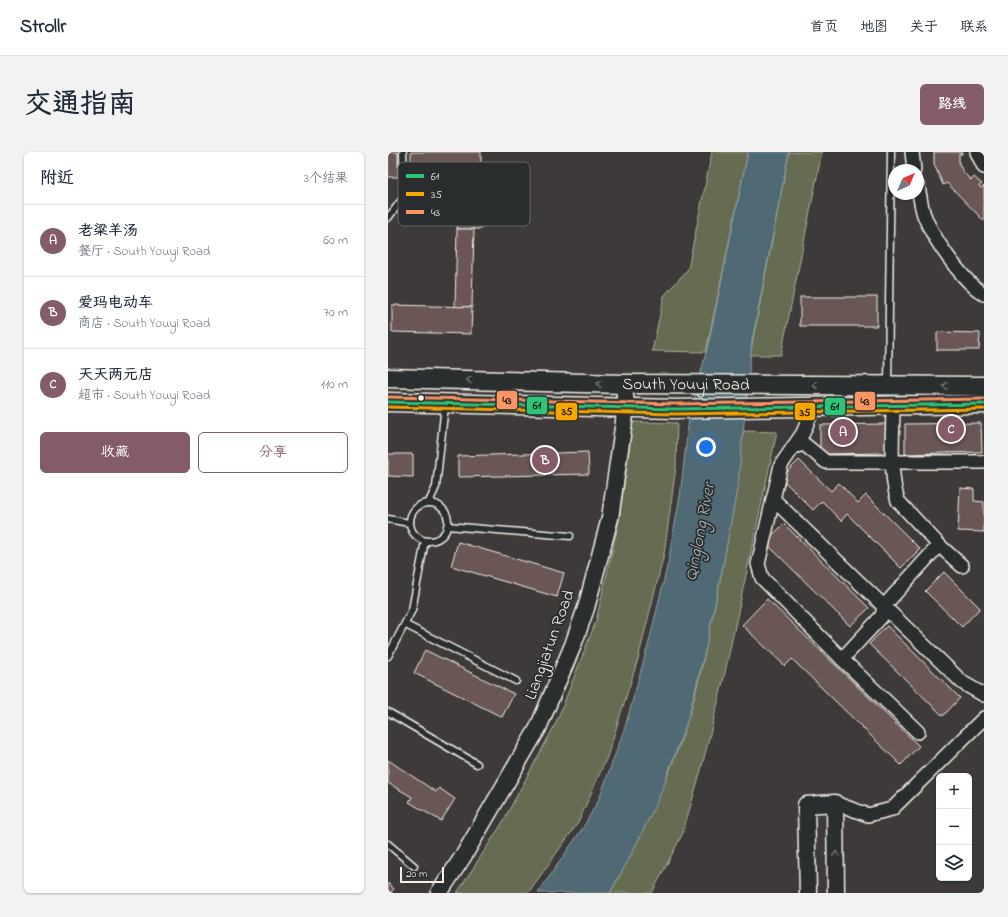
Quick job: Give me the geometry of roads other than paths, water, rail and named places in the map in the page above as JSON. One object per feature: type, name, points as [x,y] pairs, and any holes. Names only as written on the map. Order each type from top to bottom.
[{"type":"main road","name":"South Youyi Road","points":[[388,378],[671,385],[984,386]]},
{"type":"main road","name":"South Youyi Road","points":[[388,402],[675,408],[984,404]]},
{"type":"street","points":[[912,152],[913,164]]},
{"type":"street","points":[[977,152],[984,167]]},
{"type":"street","points":[[921,200],[924,215],[951,262],[978,290],[984,294]]},
{"type":"street","name":"Liangjiatun Road","points":[[439,893],[468,848],[538,728],[573,646],[586,608],[610,518],[626,407],[624,384]]},
{"type":"street","points":[[893,405],[895,493],[898,501],[939,545],[962,566]]},
{"type":"street","points":[[814,406],[803,434],[781,465],[758,564],[762,578],[842,659],[918,732]]},
{"type":"street","points":[[793,447],[804,444],[826,462],[982,462]]},
{"type":"street","points":[[773,498],[963,683],[984,695]]},
{"type":"street","points":[[842,659],[882,616],[884,606],[939,545]]},
{"type":"street","points":[[808,893],[806,805],[835,803],[868,815],[892,809],[984,718]]},
{"type":"street","points":[[835,803],[836,893]]},
{"type":"lane","points":[[403,152],[403,162]]},
{"type":"lane","points":[[888,385],[891,152]]},
{"type":"lane","points":[[388,218],[398,205]]},
{"type":"lane","points":[[430,502],[436,487],[446,403]]},
{"type":"lane","points":[[430,502],[442,507],[448,518],[447,526],[442,535],[437,539],[425,541],[414,535],[409,523],[412,511],[423,503],[430,502]]},
{"type":"lane","points":[[388,519],[409,523]]},
{"type":"lane","points":[[447,526],[570,536]]},
{"type":"lane","points":[[388,656],[406,625],[412,610],[425,541]]},
{"type":"lane","points":[[406,625],[516,681]]},
{"type":"lane","points":[[388,712],[477,764]]},
{"type":"lane","points":[[388,844],[414,866]]},
{"type":"water","name":"Qinglong River","points":[[748,152],[789,152],[752,341],[738,484],[707,643],[688,719],[658,800],[630,857],[610,893],[538,893],[584,826],[599,799],[625,727],[649,642],[668,563],[680,496],[689,418],[709,341]]},
{"type":"place","name":"天天两元店","points":[[951,429]]},
{"type":"place","name":"老梁羊汤","points":[[843,432]]},
{"type":"place","name":"爱玛电动车","points":[[545,460]]}]
